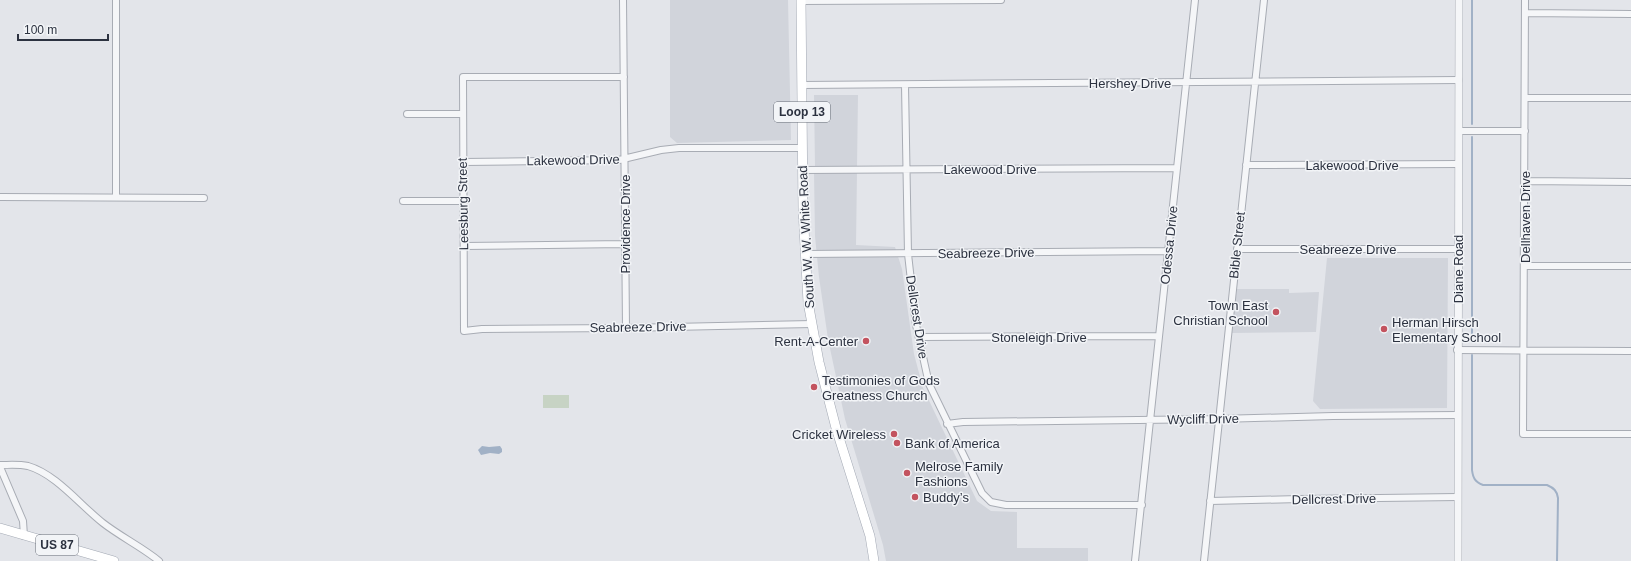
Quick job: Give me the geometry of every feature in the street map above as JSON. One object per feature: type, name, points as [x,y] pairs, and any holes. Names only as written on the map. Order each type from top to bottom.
[{"type":"main road","name":"South W. W. White Road","points":[[801,0],[802,170],[805,254],[812,324],[819,362],[836,428],[862,509],[875,560]]},
{"type":"main road","name":"US 87","points":[[0,528],[114,561]]},
{"type":"street","points":[[116,0],[116,197]]},
{"type":"street","name":"Providence Drive","points":[[623,0],[626,328]]},
{"type":"street","points":[[801,0],[1001,0]]},
{"type":"street","name":"Odessa Drive","points":[[1136,561],[1195,0]]},
{"type":"street","name":"Bible Street","points":[[1204,561],[1264,0]]},
{"type":"street","name":"Diane Road","points":[[1458,561],[1459,0]]},
{"type":"street","name":"Dellhaven Drive","points":[[1525,0],[1523,434],[1631,434]]},
{"type":"street","points":[[1525,13],[1631,14]]},
{"type":"street","name":"Leesburg Street","points":[[464,331],[463,78],[624,77]]},
{"type":"street","name":"Hershey Drive","points":[[802,85],[1459,80]]},
{"type":"street","name":"Dellcrest Drive","points":[[905,85],[908,254],[912,299],[919,337],[927,377],[947,424],[982,493],[991,502],[1006,506],[1142,505]]},
{"type":"street","points":[[1525,98],[1631,98]]},
{"type":"street","points":[[407,114],[463,114]]},
{"type":"street","points":[[1459,131],[1525,131]]},
{"type":"street","name":"Lakewood Drive","points":[[463,162],[624,159],[661,150],[680,148],[802,148]]},
{"type":"street","name":"Lakewood Drive","points":[[1246,165],[1458,164]]},
{"type":"street","name":"Lakewood Drive","points":[[802,170],[1177,168]]},
{"type":"street","points":[[1525,181],[1631,182]]},
{"type":"street","points":[[0,197],[204,198]]},
{"type":"street","points":[[403,201],[463,201]]},
{"type":"street","points":[[464,246],[625,244]]},
{"type":"street","name":"Seabreeze Drive","points":[[1237,249],[1458,249]]},
{"type":"street","name":"Seabreeze Drive","points":[[805,254],[1168,251]]},
{"type":"street","points":[[1524,266],[1631,266]]},
{"type":"street","name":"Seabreeze Drive","points":[[464,331],[482,329],[812,324]]},
{"type":"street","name":"Stoneleigh Drive","points":[[919,337],[1159,336]]},
{"type":"street","points":[[1458,350],[1631,351]]},
{"type":"street","name":"Wycliff Drive","points":[[947,424],[963,422],[1458,415]]},
{"type":"street","points":[[24,536],[23,521],[0,466],[20,464],[28,466],[46,475],[55,481],[104,524],[141,547],[159,561]]},
{"type":"street","name":"Dellcrest Drive","points":[[1210,501],[1458,498]]},
{"type":"shaded area","points":[[670,0],[788,0],[791,140],[677,143],[670,137]]},
{"type":"shaded area","points":[[814,95],[858,95],[857,167],[815,167]]},
{"type":"shaded area","points":[[814,172],[857,172],[856,245],[895,247],[902,269],[914,354],[923,388],[977,501],[991,511],[1017,512],[1017,548],[1088,548],[1088,561],[886,561],[883,545],[845,419],[828,339],[815,236]]},
{"type":"shaded area","name":"Herman Hirsch Elementary School","points":[[1327,258],[1448,258],[1447,408],[1320,409],[1313,401]]},
{"type":"shaded area","name":"Town East Christian School","points":[[1237,289],[1289,289],[1289,293],[1319,292],[1316,332],[1232,333]]},
{"type":"green space","points":[[543,395],[569,395],[569,408],[543,408]]},
{"type":"water","points":[[482,446],[500,446],[502,452],[499,454],[490,453],[481,455],[478,450]]},
{"type":"waterway","points":[[1472,0],[1472,124]]},
{"type":"waterway","points":[[1472,137],[1472,342]]},
{"type":"waterway","points":[[1472,355],[1472,470],[1474,477],[1478,483],[1483,485],[1547,485],[1555,490],[1558,498],[1557,561]]},
{"type":"place","name":"Town East Christian School","points":[[1276,312]]},
{"type":"place","name":"Herman Hirsch Elementary School","points":[[1384,329]]},
{"type":"place","name":"Rent-A-Center","points":[[866,341]]},
{"type":"place","name":"Testimonies of Gods Greatness Church","points":[[814,387]]},
{"type":"place","name":"Cricket Wireless","points":[[894,434]]},
{"type":"place","name":"Bank of America","points":[[897,443]]},
{"type":"place","name":"Melrose Family Fashions","points":[[907,473]]},
{"type":"place","name":"Buddy’s","points":[[915,497]]}]
